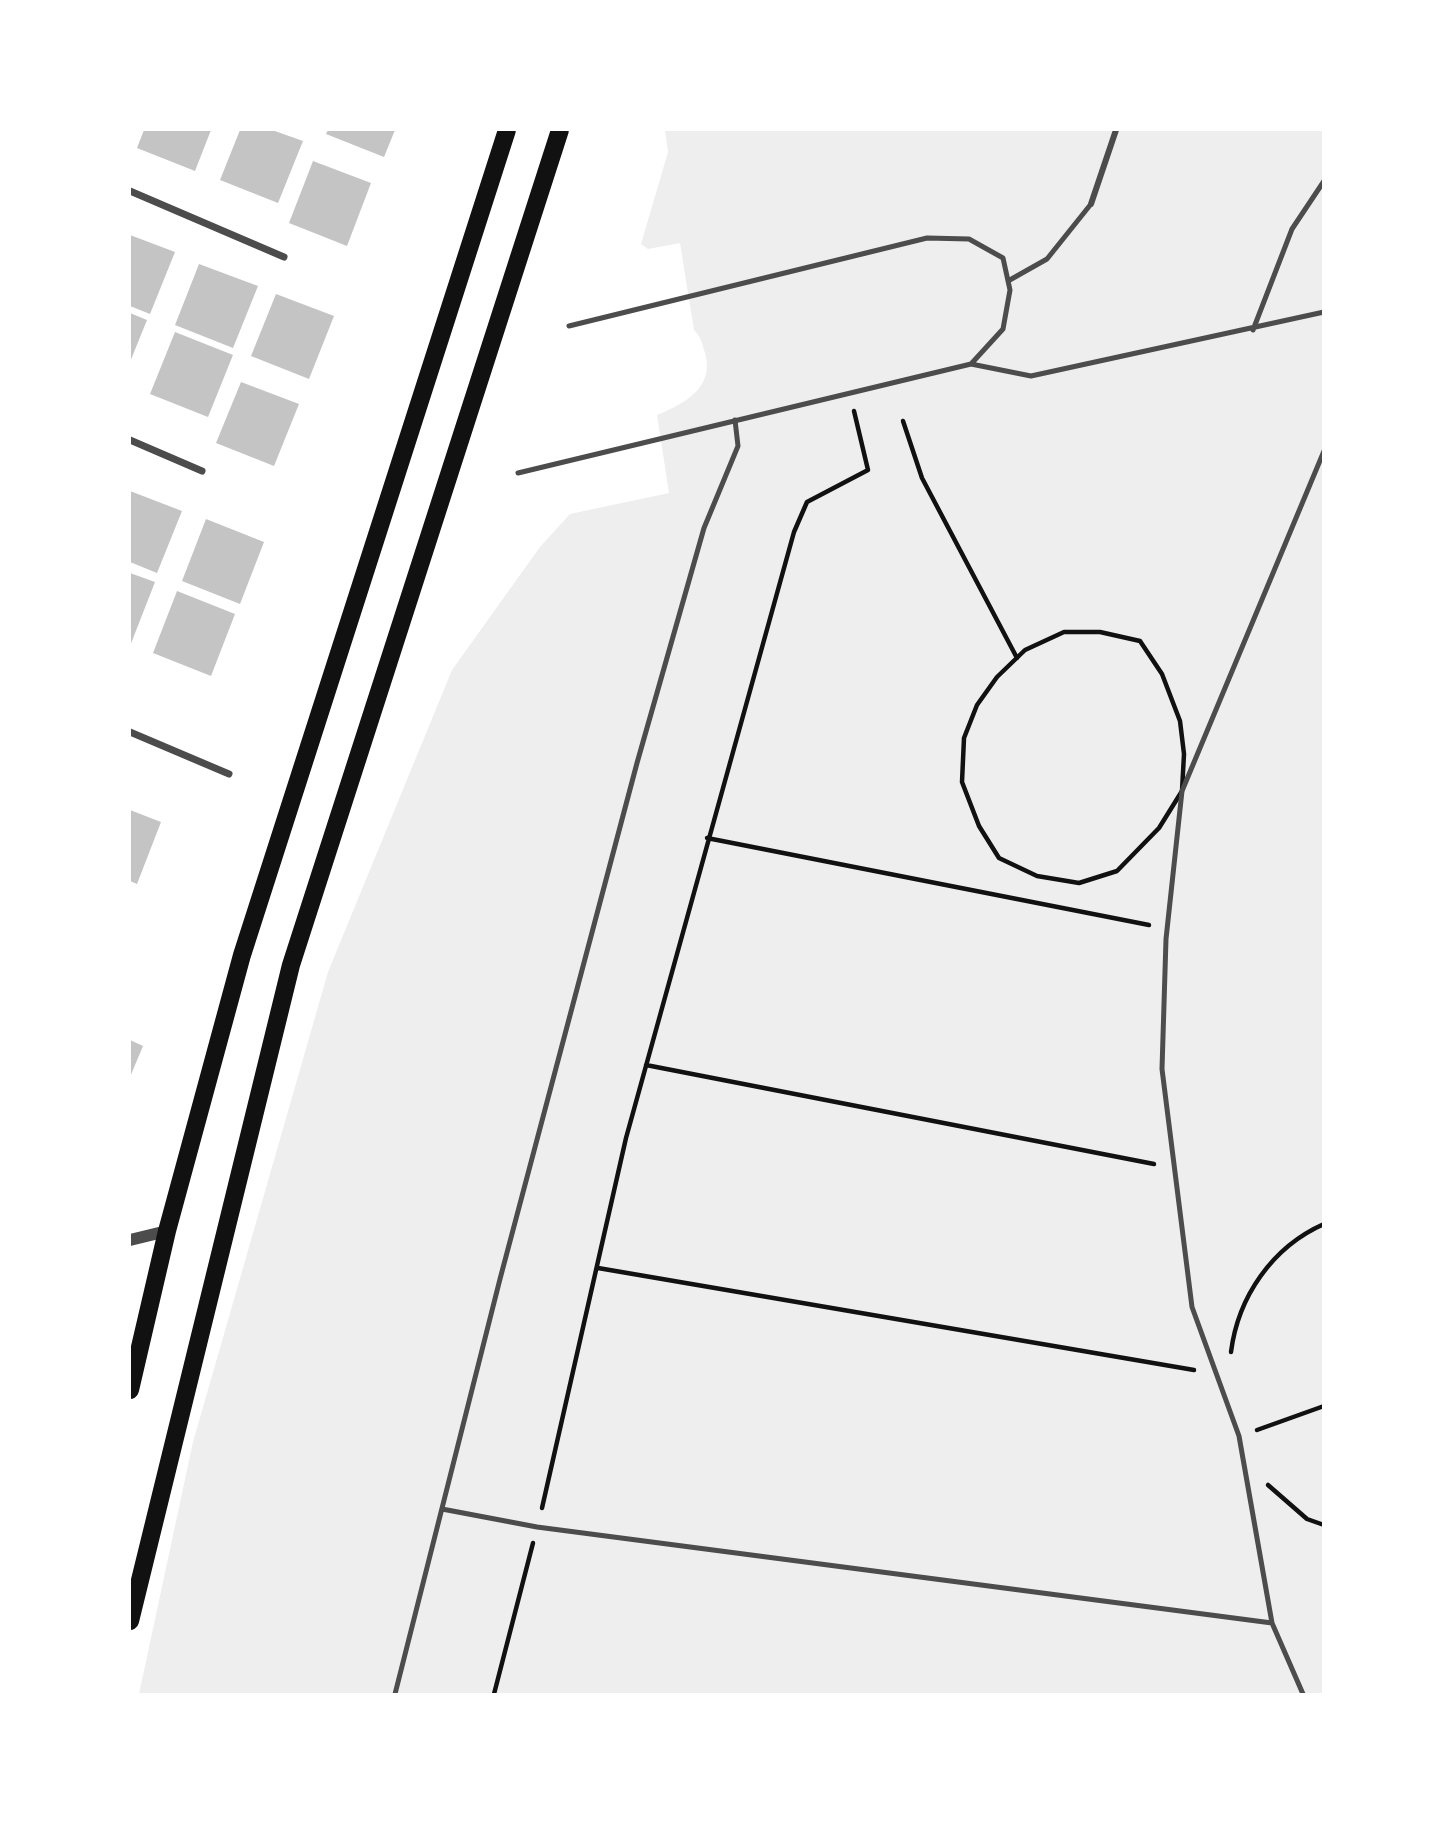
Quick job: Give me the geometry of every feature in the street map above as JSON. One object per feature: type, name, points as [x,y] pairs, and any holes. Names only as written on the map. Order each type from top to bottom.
[{"type":"main road","points":[[130,1390],[134,1340],[167,1231],[242,955],[507,130]]},
{"type":"main road","points":[[130,1621],[290,965],[560,130]]},
{"type":"street","points":[[1091,204],[1115,130]]},
{"type":"street","points":[[130,191],[284,257]]},
{"type":"street","points":[[130,440],[202,471]]},
{"type":"street","points":[[130,732],[229,774]]},
{"type":"street","points":[[130,1240],[167,1231]]},
{"type":"lane","points":[[1253,330],[1292,229],[1324,181]]},
{"type":"lane","points":[[1008,281],[1047,259],[1091,204]]},
{"type":"lane","points":[[569,326],[927,238],[969,239],[1003,258],[1010,290],[1003,329],[971,363]]},
{"type":"lane","points":[[518,473],[971,363],[1031,376],[1253,330],[1324,312]]},
{"type":"lane","points":[[395,1695],[567,1019],[637,763],[704,528],[738,446],[735,420]]},
{"type":"lane","points":[[1303,1695],[1272,1623],[1239,1436],[1192,1307],[1163,1069],[1167,929],[1182,791],[1324,452]]},
{"type":"lane","points":[[442,1509],[537,1527],[1272,1623]]},
{"type":"path","points":[[494,1695],[537,1527],[626,1138],[794,532],[807,502],[868,470],[849,393]]},
{"type":"path","points":[[902,421],[922,478],[1017,658]]},
{"type":"path","points":[[1065,632],[1100,632],[1140,642],[1162,674],[1180,721],[1184,754],[1182,791],[1159,828],[1117,871],[1079,883],[1037,876],[999,858],[979,826],[962,782],[964,738],[977,705],[997,677],[1017,658],[1025,650],[1065,632]]},
{"type":"path","points":[[707,838],[1167,929]]},
{"type":"path","points":[[646,1065],[1175,1168]]},
{"type":"path","points":[[1231,1358],[1235,1324],[1261,1273],[1302,1234],[1324,1224]]},
{"type":"path","points":[[598,1268],[1216,1373]]},
{"type":"path","points":[[1239,1436],[1324,1406]]},
{"type":"path","points":[[1267,1483],[1307,1519],[1324,1525]]},
{"type":"shaded area","points":[[665,130],[1323,130],[1323,1694],[139,1694],[193,1442],[328,972],[452,670],[540,547],[570,514],[669,493],[657,415],[696,392],[706,374],[707,363],[702,342],[694,330],[680,243],[648,249],[641,244],[668,152]]},
{"type":"building","points":[[144,130],[211,130],[195,171],[137,148]]},
{"type":"building","points":[[240,130],[272,130],[303,141],[278,203],[220,180]]},
{"type":"building","points":[[328,130],[395,130],[384,157],[326,134]]},
{"type":"building","points":[[313,161],[371,183],[347,246],[289,223]]},
{"type":"building","points":[[130,235],[175,252],[150,314],[130,306]]},
{"type":"building","points":[[199,264],[258,286],[233,348],[175,325]]},
{"type":"building","points":[[276,294],[334,316],[309,379],[251,356]]},
{"type":"building","points":[[130,313],[147,320],[130,362]]},
{"type":"building","points":[[175,332],[233,355],[208,417],[150,394]]},
{"type":"building","points":[[241,382],[299,404],[274,466],[216,443]]},
{"type":"building","points":[[130,491],[182,511],[157,573],[130,562]]},
{"type":"building","points":[[206,519],[264,542],[240,604],[182,581]]},
{"type":"building","points":[[130,573],[155,582],[130,646]]},
{"type":"building","points":[[177,591],[235,614],[211,676],[153,653]]},
{"type":"building","points":[[130,810],[161,822],[137,884],[130,881]]},
{"type":"building","points":[[130,1040],[143,1046],[130,1077]]}]
